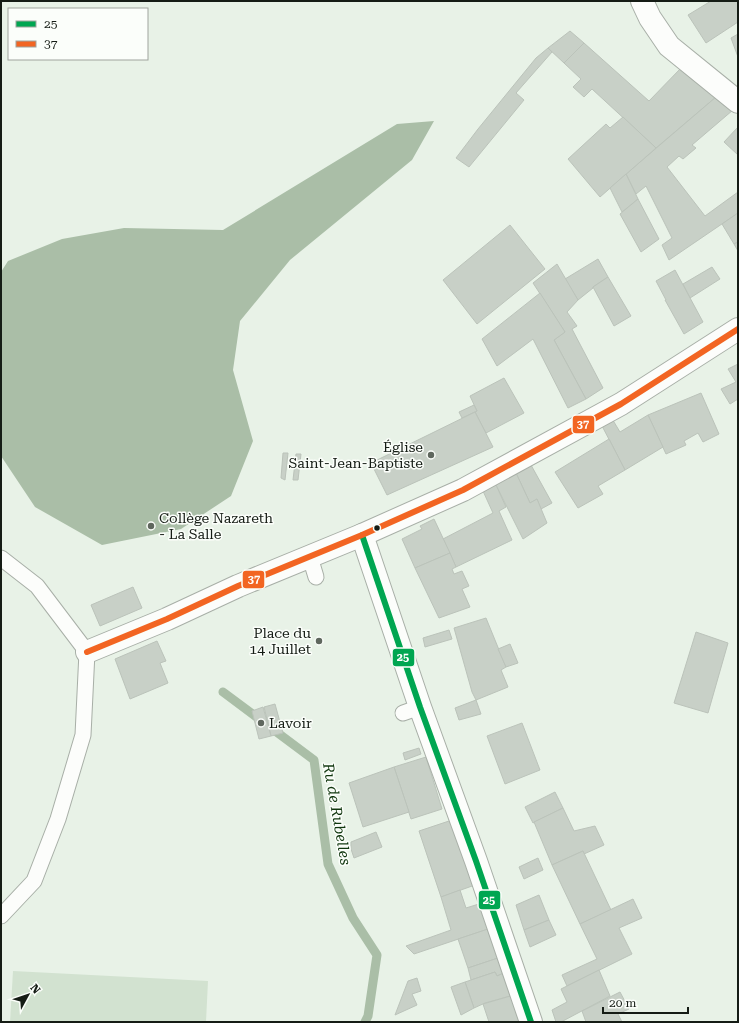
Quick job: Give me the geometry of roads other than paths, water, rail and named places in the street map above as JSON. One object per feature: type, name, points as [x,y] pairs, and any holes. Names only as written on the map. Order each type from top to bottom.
[{"type":"street","points":[[642,1],[650,18],[669,46],[738,102]]},
{"type":"street","points":[[87,652],[156,624],[238,586],[313,567],[362,535],[463,490],[621,404],[738,329]]},
{"type":"street","points":[[362,535],[412,710],[476,861],[531,1022]]},
{"type":"lane","points":[[1,558],[37,586],[87,652],[83,735],[58,819],[34,881],[1,916]]},
{"type":"waterway","name":"Ru de Rubelles","points":[[223,692],[314,760],[328,864],[353,918],[377,955],[368,1016],[365,1022]]},
{"type":"place","name":"Église Saint-Jean-Baptiste","points":[[431,455]]},
{"type":"place","name":"Collège Nazareth - La Salle","points":[[151,526]]},
{"type":"place","name":"Place du 14 Juillet","points":[[319,641]]},
{"type":"place","name":"Lavoir","points":[[261,723]]}]
